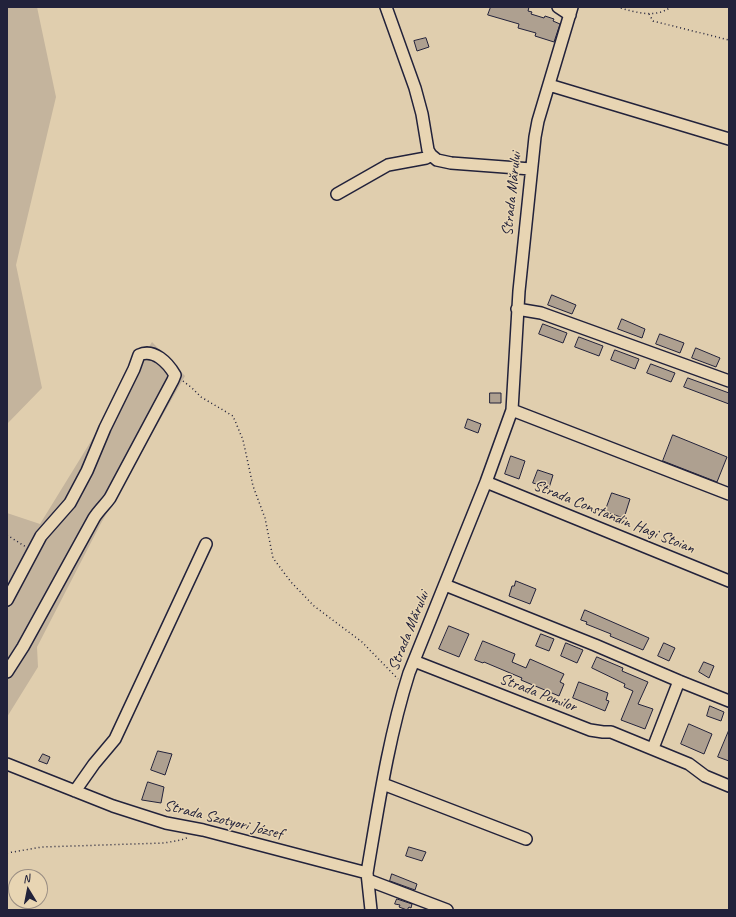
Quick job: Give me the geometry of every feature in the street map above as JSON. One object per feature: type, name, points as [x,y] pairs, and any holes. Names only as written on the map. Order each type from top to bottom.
[{"type":"street","points":[[386,7],[415,88],[424,121],[428,150],[431,155],[437,160],[451,163],[531,169]]},
{"type":"street","points":[[558,7],[571,11]]},
{"type":"street","name":"Strada Mărului","points":[[367,876],[383,784],[405,686],[486,482],[512,410],[517,309],[531,169],[538,121],[571,11]]},
{"type":"street","points":[[549,85],[729,139]]},
{"type":"street","points":[[337,194],[388,165],[426,158],[431,155]]},
{"type":"street","points":[[517,309],[542,313],[729,381]]},
{"type":"street","points":[[7,600],[41,536],[70,503],[87,471],[105,428],[134,369],[138,355],[150,353],[161,358],[170,366],[175,375],[110,498],[94,518],[23,647],[7,672]]},
{"type":"street","points":[[512,410],[729,494]]},
{"type":"street","name":"Strada Constandin Hagi Stoian","points":[[486,482],[729,581]]},
{"type":"street","points":[[74,791],[94,764],[115,740],[206,544]]},
{"type":"street","points":[[445,584],[595,644],[729,701]]},
{"type":"street","name":"Strada Pomilor","points":[[414,661],[590,730],[611,732],[653,748],[690,764],[704,776],[729,786]]},
{"type":"street","points":[[653,748],[679,681]]},
{"type":"street","name":"Strada Szotyori József","points":[[7,764],[113,806],[166,823],[203,830],[367,876],[447,910]]},
{"type":"street","points":[[383,784],[526,839]]},
{"type":"street","points":[[367,876],[371,910]]},
{"type":"path","points":[[617,7],[649,14],[661,12],[671,7]]},
{"type":"path","points":[[649,14],[653,22],[729,40]]},
{"type":"path","points":[[175,375],[192,388],[200,397],[225,410],[233,416],[243,440],[253,486],[265,518],[273,558],[291,582],[314,606],[362,642],[405,686]]},
{"type":"path","points":[[7,535],[32,551]]},
{"type":"path","points":[[7,852],[42,847],[164,843],[180,840],[203,830]]},
{"type":"shaded area","points":[[7,7],[37,7],[56,97],[16,265],[42,388],[7,424]]},
{"type":"shaded area","points":[[152,342],[185,376],[100,525],[37,647],[38,667],[7,717],[7,513],[40,524]]},
{"type":"building","points":[[491,7],[529,7],[528,11],[532,12],[531,14],[554,19],[553,21],[560,24],[554,42],[535,36],[536,33],[518,28],[519,24],[488,15]]},
{"type":"building","points":[[426,38],[429,47],[417,51],[414,41]]},
{"type":"building","points":[[552,295],[576,305],[572,314],[548,305]]},
{"type":"building","points":[[622,319],[645,329],[642,338],[618,329]]},
{"type":"building","points":[[543,324],[567,333],[563,343],[539,334]]},
{"type":"building","points":[[660,334],[684,343],[680,353],[656,344]]},
{"type":"building","points":[[579,337],[603,346],[599,356],[575,347]]},
{"type":"building","points":[[696,348],[720,358],[716,367],[692,358]]},
{"type":"building","points":[[615,350],[639,359],[635,369],[611,360]]},
{"type":"building","points":[[651,364],[675,373],[671,382],[647,373]]},
{"type":"building","points":[[688,378],[729,393],[729,404],[684,387]]},
{"type":"building","points":[[490,393],[501,393],[501,403],[490,403]]},
{"type":"building","points":[[468,419],[481,424],[478,433],[465,428]]},
{"type":"building","points":[[673,435],[727,457],[717,482],[663,461]]},
{"type":"building","points":[[511,456],[525,461],[519,479],[505,474]]},
{"type":"building","points":[[538,470],[553,475],[549,488],[533,483]]},
{"type":"building","points":[[612,493],[630,499],[624,518],[605,512]]},
{"type":"building","points":[[516,581],[536,589],[530,604],[509,596],[512,586],[514,586]]},
{"type":"building","points":[[585,610],[649,638],[643,650],[610,636],[611,634],[586,624],[587,622],[581,620]]},
{"type":"building","points":[[449,626],[469,634],[459,657],[439,649]]},
{"type":"building","points":[[541,634],[554,639],[549,651],[536,646]]},
{"type":"building","points":[[483,641],[515,654],[512,662],[526,668],[530,659],[564,674],[560,682],[564,684],[559,696],[521,680],[522,678],[484,662],[475,660]]},
{"type":"building","points":[[566,643],[583,650],[577,663],[561,656]]},
{"type":"building","points":[[664,643],[675,648],[669,661],[658,656]]},
{"type":"building","points":[[597,657],[623,668],[622,671],[648,682],[638,704],[653,709],[645,729],[621,720],[633,691],[624,687],[625,684],[592,668]]},
{"type":"building","points":[[704,662],[714,666],[709,678],[699,672]]},
{"type":"building","points":[[579,682],[608,693],[606,700],[609,701],[605,711],[573,698]]},
{"type":"building","points":[[710,706],[724,712],[721,721],[707,716]]},
{"type":"building","points":[[689,724],[712,734],[704,754],[681,744]]},
{"type":"building","points":[[729,730],[729,761],[718,757]]},
{"type":"building","points":[[158,751],[172,754],[165,775],[151,770]]},
{"type":"building","points":[[43,754],[50,757],[47,764],[39,761]]},
{"type":"building","points":[[148,782],[164,787],[161,803],[142,800]]},
{"type":"building","points":[[409,847],[426,852],[422,861],[406,856]]},
{"type":"building","points":[[392,874],[417,884],[415,890],[390,881]]},
{"type":"building","points":[[397,899],[412,904],[411,908],[409,907],[407,910],[399,907],[400,905],[395,904]]}]
